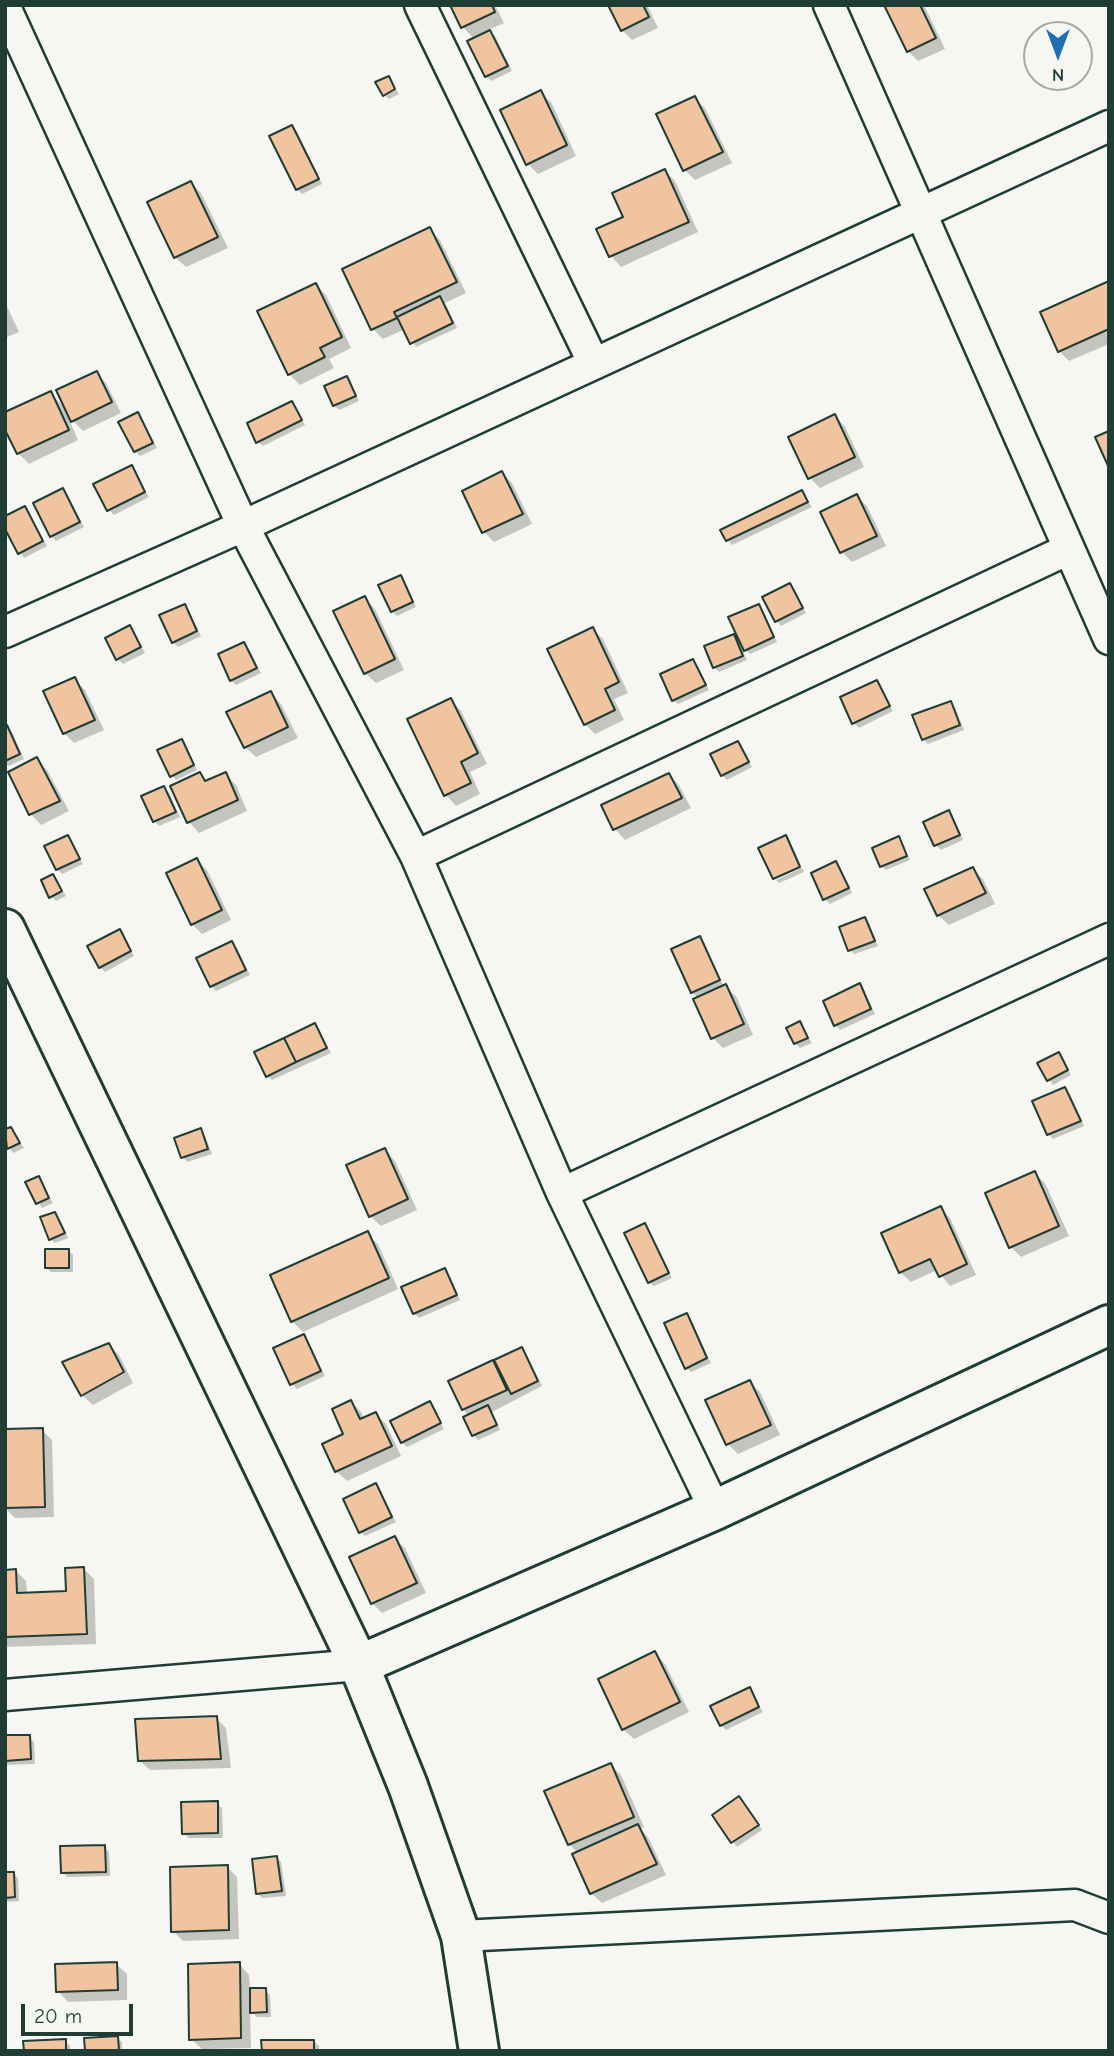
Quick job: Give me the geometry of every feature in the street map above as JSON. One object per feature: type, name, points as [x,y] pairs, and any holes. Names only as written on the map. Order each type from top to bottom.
[{"type":"main road","points":[[5,929],[359,1665],[408,1786],[461,1936],[479,2051]]},
{"type":"main road","points":[[359,1665],[715,1510],[1109,1325]]},
{"type":"street","points":[[421,5],[594,364]]},
{"type":"street","points":[[829,5],[1109,639]]},
{"type":"street","points":[[5,6],[243,527],[416,856],[562,1193],[715,1510]]},
{"type":"street","points":[[5,632],[243,527],[1109,126]]},
{"type":"street","points":[[416,856],[1069,549]]},
{"type":"street","points":[[562,1193],[1109,939]]},
{"type":"street","points":[[5,1695],[359,1665]]},
{"type":"street","points":[[461,1936],[1075,1905],[1109,1918]]},
{"type":"building","points":[[450,5],[492,5],[495,12],[461,28]]},
{"type":"building","points":[[608,5],[643,5],[649,17],[621,31]]},
{"type":"building","points":[[884,5],[920,5],[936,38],[907,52]]},
{"type":"building","points":[[490,30],[508,66],[485,77],[467,41]]},
{"type":"building","points":[[389,76],[395,89],[383,96],[375,82]]},
{"type":"building","points":[[541,90],[567,145],[526,165],[500,110]]},
{"type":"building","points":[[695,96],[723,152],[683,171],[656,114]]},
{"type":"building","points":[[292,125],[319,179],[296,190],[269,136]]},
{"type":"building","points":[[665,169],[689,222],[609,257],[596,229],[623,217],[612,193]]},
{"type":"building","points":[[191,181],[218,237],[174,258],[147,202]]},
{"type":"building","points":[[430,227],[457,282],[394,312],[397,318],[371,330],[342,269]]},
{"type":"building","points":[[1109,281],[1109,329],[1058,352],[1040,312]]},
{"type":"building","points":[[316,283],[342,337],[320,348],[325,357],[288,375],[257,311]]},
{"type":"building","points":[[440,296],[453,323],[410,344],[397,317]]},
{"type":"building","points":[[97,371],[112,402],[71,422],[56,390]]},
{"type":"building","points":[[347,376],[356,396],[333,406],[324,386]]},
{"type":"building","points":[[51,391],[69,430],[17,454],[5,430],[5,412]]},
{"type":"building","points":[[292,401],[302,420],[256,443],[247,423]]},
{"type":"building","points":[[138,412],[153,443],[134,452],[118,422]]},
{"type":"building","points":[[835,414],[855,457],[808,479],[788,437]]},
{"type":"building","points":[[1109,431],[1109,468],[1095,437]]},
{"type":"building","points":[[132,465],[145,492],[107,511],[93,484]]},
{"type":"building","points":[[502,471],[523,514],[482,533],[462,491]]},
{"type":"building","points":[[63,488],[80,522],[50,537],[33,503]]},
{"type":"building","points":[[802,490],[808,502],[726,541],[720,530]]},
{"type":"building","points":[[857,494],[877,536],[840,553],[820,512]]},
{"type":"building","points":[[25,506],[43,541],[18,554],[5,529],[5,516]]},
{"type":"building","points":[[401,575],[413,602],[391,612],[378,585]]},
{"type":"building","points":[[790,583],[803,608],[775,622],[762,597]]},
{"type":"building","points":[[365,596],[395,659],[364,674],[333,611]]},
{"type":"building","points":[[185,604],[197,631],[172,643],[159,615]]},
{"type":"building","points":[[759,604],[774,637],[744,651],[728,617]]},
{"type":"building","points":[[130,625],[141,647],[116,660],[105,638]]},
{"type":"building","points":[[593,627],[619,682],[605,689],[615,710],[584,725],[547,649]]},
{"type":"building","points":[[734,634],[743,656],[713,668],[704,646]]},
{"type":"building","points":[[244,642],[257,668],[230,681],[218,654]]},
{"type":"building","points":[[693,659],[706,685],[672,701],[660,674]]},
{"type":"building","points":[[75,677],[95,720],[63,734],[43,691]]},
{"type":"building","points":[[877,680],[890,706],[852,724],[840,697]]},
{"type":"building","points":[[271,691],[288,727],[244,748],[226,712]]},
{"type":"building","points":[[451,698],[478,753],[461,762],[471,783],[444,796],[407,719]]},
{"type":"building","points":[[951,701],[960,725],[922,740],[912,715]]},
{"type":"building","points":[[5,725],[20,754],[5,761]]},
{"type":"building","points":[[182,739],[194,765],[170,777],[157,750]]},
{"type":"building","points":[[738,741],[749,762],[721,776],[710,754]]},
{"type":"building","points":[[37,757],[60,801],[29,815],[8,772]]},
{"type":"building","points":[[200,772],[205,781],[226,772],[238,800],[187,823],[170,786]]},
{"type":"building","points":[[669,773],[682,798],[613,830],[601,805]]},
{"type":"building","points":[[164,786],[176,812],[153,822],[141,796]]},
{"type":"building","points":[[949,810],[960,835],[934,846],[923,822]]},
{"type":"building","points":[[68,835],[80,859],[56,870],[44,846]]},
{"type":"building","points":[[786,835],[800,867],[773,879],[758,848]]},
{"type":"building","points":[[899,836],[907,856],[880,867],[872,848]]},
{"type":"building","points":[[197,858],[222,910],[191,925],[166,873]]},
{"type":"building","points":[[836,861],[849,888],[823,900],[811,873]]},
{"type":"building","points":[[973,867],[986,893],[937,916],[924,889]]},
{"type":"building","points":[[53,874],[62,891],[49,898],[41,880]]},
{"type":"building","points":[[865,917],[875,941],[848,951],[839,927]]},
{"type":"building","points":[[120,929],[131,951],[99,968],[87,946]]},
{"type":"building","points":[[700,936],[720,980],[691,993],[671,949]]},
{"type":"building","points":[[232,941],[246,970],[210,987],[196,958]]},
{"type":"building","points":[[860,983],[871,1009],[834,1026],[823,1001]]},
{"type":"building","points":[[726,984],[744,1024],[711,1039],[693,999]]},
{"type":"building","points":[[800,1021],[808,1038],[794,1044],[786,1028]]},
{"type":"building","points":[[315,1023],[327,1048],[296,1062],[284,1038]]},
{"type":"building","points":[[284,1038],[296,1062],[266,1077],[254,1052]]},
{"type":"building","points":[[1059,1052],[1068,1070],[1047,1081],[1037,1063]]},
{"type":"building","points":[[1065,1087],[1081,1121],[1047,1135],[1032,1101]]},
{"type":"building","points":[[11,1127],[20,1143],[7,1149],[5,1129]]},
{"type":"building","points":[[201,1128],[208,1149],[181,1158],[174,1138]]},
{"type":"building","points":[[385,1148],[408,1199],[369,1217],[346,1165]]},
{"type":"building","points":[[1035,1171],[1059,1226],[1009,1248],[985,1193]]},
{"type":"building","points":[[39,1176],[49,1198],[36,1204],[25,1182]]},
{"type":"building","points":[[941,1206],[967,1264],[939,1277],[930,1259],[899,1273],[881,1233]]},
{"type":"building","points":[[55,1212],[65,1233],[49,1240],[40,1217]]},
{"type":"building","points":[[645,1223],[669,1273],[648,1283],[624,1233]]},
{"type":"building","points":[[368,1231],[389,1278],[291,1322],[270,1275]]},
{"type":"building","points":[[45,1249],[69,1249],[69,1268],[45,1268]]},
{"type":"building","points":[[445,1268],[457,1295],[413,1314],[401,1287]]},
{"type":"building","points":[[687,1313],[707,1358],[685,1369],[664,1323]]},
{"type":"building","points":[[304,1334],[321,1371],[290,1385],[273,1348]]},
{"type":"building","points":[[109,1343],[124,1372],[81,1396],[62,1362]]},
{"type":"building","points":[[522,1347],[538,1381],[511,1394],[494,1360]]},
{"type":"building","points":[[493,1360],[507,1390],[462,1410],[448,1381]]},
{"type":"building","points":[[750,1380],[771,1425],[726,1445],[705,1400]]},
{"type":"building","points":[[351,1400],[360,1419],[376,1412],[392,1446],[335,1472],[322,1444],[343,1434],[332,1409]]},
{"type":"building","points":[[430,1401],[441,1423],[401,1443],[390,1421]]},
{"type":"building","points":[[488,1405],[497,1425],[472,1436],[463,1417]]},
{"type":"building","points":[[43,1428],[45,1507],[5,1508],[5,1429]]},
{"type":"building","points":[[376,1483],[392,1517],[359,1533],[343,1499]]},
{"type":"building","points":[[395,1536],[417,1583],[371,1604],[349,1557]]},
{"type":"building","points":[[84,1567],[87,1634],[5,1637],[5,1570],[16,1569],[17,1593],[66,1591],[65,1568]]},
{"type":"building","points":[[655,1651],[680,1702],[622,1730],[598,1679]]},
{"type":"building","points":[[750,1687],[759,1707],[720,1726],[710,1706]]},
{"type":"building","points":[[217,1716],[221,1759],[138,1761],[135,1719]]},
{"type":"building","points":[[5,1735],[30,1735],[31,1759],[5,1761]]},
{"type":"building","points":[[611,1763],[634,1817],[568,1845],[544,1791]]},
{"type":"building","points":[[739,1796],[759,1825],[731,1843],[712,1815]]},
{"type":"building","points":[[218,1801],[218,1833],[182,1834],[181,1802]]},
{"type":"building","points":[[638,1824],[657,1864],[590,1894],[572,1854]]},
{"type":"building","points":[[105,1845],[106,1872],[61,1873],[60,1846]]},
{"type":"building","points":[[277,1856],[282,1891],[256,1894],[252,1859]]},
{"type":"building","points":[[228,1865],[229,1930],[171,1932],[170,1867]]},
{"type":"building","points":[[5,1872],[14,1872],[15,1897],[5,1898]]},
{"type":"building","points":[[117,1962],[118,1990],[56,1992],[55,1964]]},
{"type":"building","points":[[240,1962],[241,2038],[189,2040],[188,1964]]},
{"type":"building","points":[[250,1988],[266,1988],[267,2012],[250,2013]]},
{"type":"building","points":[[118,2036],[119,2051],[85,2051],[84,2038]]},
{"type":"building","points":[[66,2039],[66,2051],[24,2051],[23,2041]]},
{"type":"building","points":[[261,2040],[314,2040],[314,2051],[262,2051]]}]
